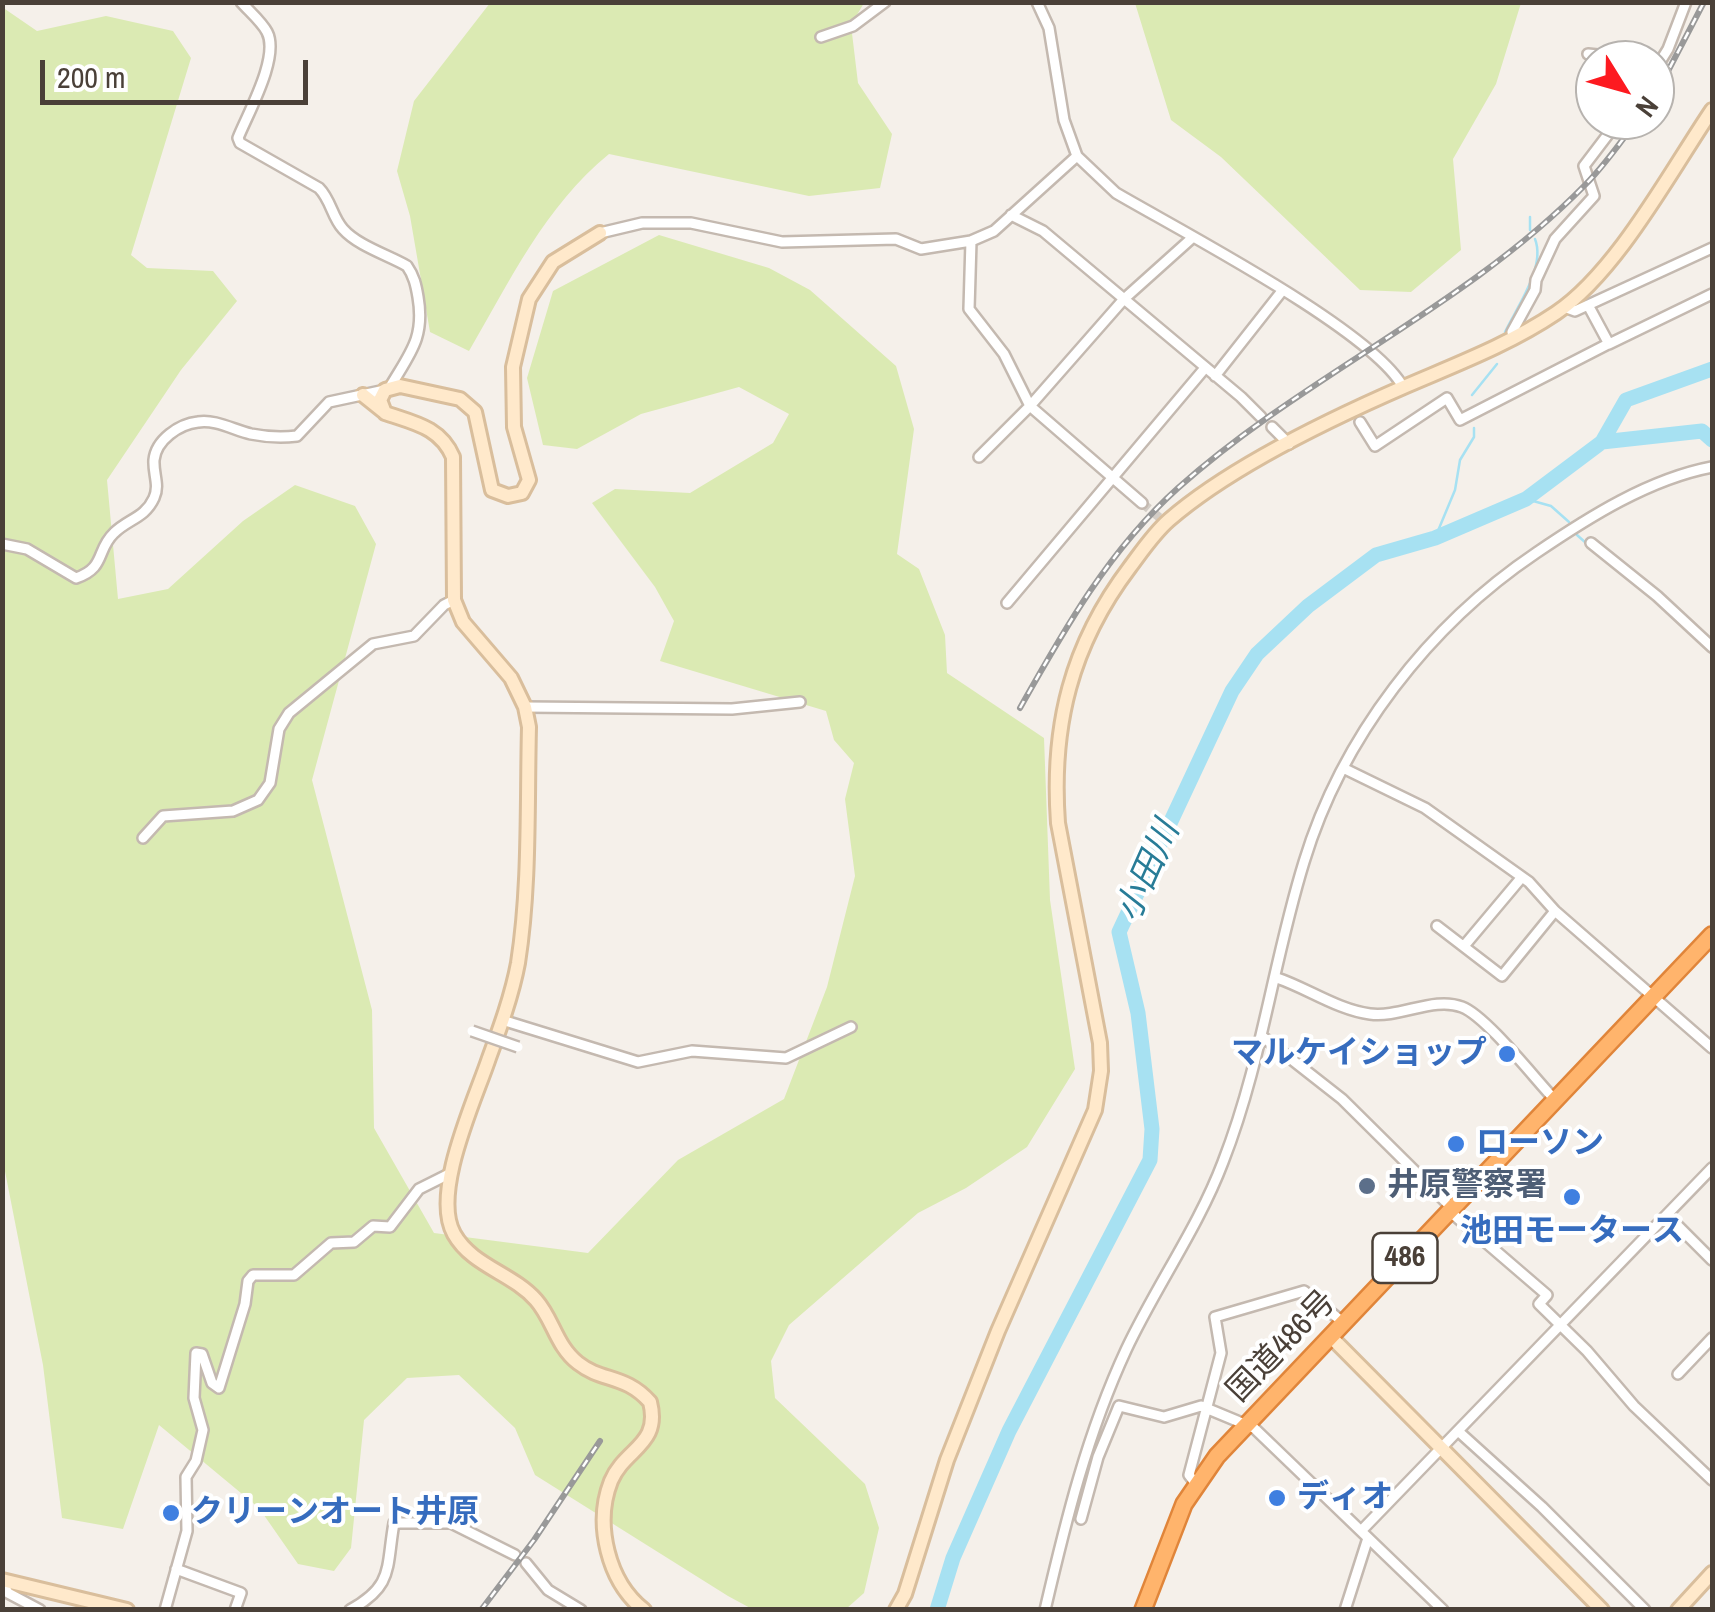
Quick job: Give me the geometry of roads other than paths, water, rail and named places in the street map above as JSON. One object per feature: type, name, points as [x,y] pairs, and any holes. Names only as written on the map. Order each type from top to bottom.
[{"type":"highway","name":"国道486号","points":[[1142,1610],[1172,1530],[1196,1484],[1246,1425],[1712,935]]},
{"type":"street","points":[[241,2],[267,32],[271,48],[238,138],[240,144],[318,188],[328,198],[348,235],[407,266],[414,275],[422,325],[419,337],[380,400],[385,412]]},
{"type":"street","points":[[821,36],[853,26],[885,2]]},
{"type":"street","points":[[1037,2],[1050,28],[1064,120],[1077,156],[1090,172],[1358,342],[1392,371],[1402,388]]},
{"type":"street","points":[[1669,40],[1686,2]]},
{"type":"street","points":[[896,1610],[905,1594],[947,1460],[998,1331],[1095,1110],[1101,1072],[1100,1043],[1058,823],[1056,786],[1066,694],[1081,647],[1103,603],[1163,520],[1220,480],[1402,388],[1514,338],[1564,306],[1597,278],[1712,110]]},
{"type":"street","points":[[1514,338],[1512,332],[1535,290],[1555,239],[1594,196],[1584,166],[1604,140]]},
{"type":"street","points":[[2,544],[27,549],[76,578],[87,574],[97,566],[108,540],[117,530],[142,516],[148,507],[158,488],[154,460],[158,446],[168,435],[198,422],[264,436],[297,436],[329,402],[387,388],[410,387],[460,399],[475,412],[492,490],[508,496],[522,493],[529,480],[514,427],[513,367],[529,299],[553,262],[600,233],[642,224],[690,223],[782,242],[896,239],[921,248],[971,241],[994,231],[1077,156]]},
{"type":"street","points":[[1011,215],[1043,232],[1260,417]]},
{"type":"street","points":[[979,458],[1124,299],[1192,238]]},
{"type":"street","points":[[971,241],[970,309],[1004,354],[1030,406],[1142,503]]},
{"type":"street","points":[[1564,306],[1575,311],[1588,306],[1712,248]]},
{"type":"street","points":[[1215,376],[1282,292]]},
{"type":"street","points":[[1360,422],[1375,446],[1447,398],[1460,420],[1712,294]]},
{"type":"street","points":[[1588,306],[1610,343]]},
{"type":"street","points":[[1007,603],[1205,368]]},
{"type":"street","points":[[363,395],[385,412],[445,438],[453,457],[454,600],[463,622],[511,678],[525,706],[529,727],[518,965],[451,1173],[447,1218],[467,1252],[513,1280],[536,1301],[564,1349],[580,1365],[628,1382],[650,1402],[652,1428],[646,1441],[612,1478],[606,1511],[611,1562],[618,1582],[644,1610]]},
{"type":"street","points":[[1272,427],[1289,444]]},
{"type":"street","points":[[1044,1610],[1068,1509],[1095,1422],[1114,1377],[1213,1186],[1263,1037],[1304,860],[1343,768],[1397,684],[1478,596],[1545,546],[1604,510],[1678,476],[1712,467]]},
{"type":"street","points":[[1590,542],[1658,596],[1712,647]]},
{"type":"street","points":[[143,838],[163,816],[233,811],[258,800],[270,783],[279,728],[289,713],[372,644],[414,636],[454,600]]},
{"type":"street","points":[[525,706],[732,710],[800,702]]},
{"type":"street","points":[[1343,768],[1425,808],[1522,877],[1555,911],[1712,1048]]},
{"type":"street","points":[[1464,946],[1522,877]]},
{"type":"street","points":[[1436,926],[1502,976],[1555,911]]},
{"type":"street","points":[[1277,978],[1365,1013],[1461,1006],[1479,1018],[1555,1100]]},
{"type":"street","points":[[502,1020],[638,1062],[692,1051],[786,1058],[851,1027]]},
{"type":"street","points":[[472,1031],[518,1046]]},
{"type":"street","points":[[1263,1037],[1342,1098],[1450,1209],[1546,1295],[1539,1304],[1634,1406],[1712,1480]]},
{"type":"street","points":[[1345,1610],[1365,1534],[1458,1431],[1712,1168]]},
{"type":"street","points":[[164,1610],[187,1531],[186,1477],[196,1461],[203,1430],[194,1398],[196,1353],[202,1354],[212,1383],[219,1388],[253,1274],[294,1275],[331,1244],[354,1242],[373,1226],[390,1227],[420,1190],[451,1173]]},
{"type":"street","points":[[1668,1216],[1712,1260]]},
{"type":"street","points":[[1196,1484],[1190,1476],[1221,1353],[1215,1318],[1304,1291],[1344,1323]]},
{"type":"street","points":[[1332,1338],[1602,1610]]},
{"type":"street","points":[[1678,1374],[1712,1338]]},
{"type":"street","points":[[1081,1519],[1117,1405],[1114,1377]]},
{"type":"street","points":[[1117,1405],[1157,1417],[1207,1407],[1254,1428],[1443,1610]]},
{"type":"street","points":[[1095,1422],[1117,1405]]},
{"type":"street","points":[[1458,1431],[1542,1507],[1645,1610]]},
{"type":"street","points":[[1068,1509],[1090,1490]]},
{"type":"street","points":[[350,1610],[378,1592],[385,1577],[394,1523],[451,1523],[515,1555]]},
{"type":"street","points":[[526,1563],[548,1590],[580,1610]]},
{"type":"street","points":[[176,1569],[241,1593],[236,1610]]},
{"type":"street","points":[[1678,1610],[1712,1573]]},
{"type":"street","points":[[2,1581],[8,1593],[34,1608]]},
{"type":"street","points":[[2,1581],[127,1610]]},
{"type":"waterway","points":[[1530,217],[1530,230]]},
{"type":"waterway","points":[[1505,332],[1534,274],[1535,239]]},
{"type":"waterway","points":[[1472,395],[1497,364]]},
{"type":"waterway","name":"小田川","points":[[937,1610],[953,1558],[1009,1431],[1150,1160],[1152,1129],[1138,1013],[1119,932],[1232,691],[1257,654],[1308,606],[1376,555],[1435,538],[1526,499],[1602,442],[1626,400],[1712,369]]},
{"type":"waterway","points":[[1435,538],[1455,490],[1460,460],[1474,437],[1474,428]]},
{"type":"waterway","points":[[1602,442],[1702,431],[1712,440]]},
{"type":"waterway","points":[[1526,499],[1551,506],[1569,522]]},
{"type":"waterway","points":[[1577,535],[1586,543]]},
{"type":"tunnel","points":[[1142,503],[1160,518]]},
{"type":"railway","points":[[1675,58],[1704,2]]},
{"type":"railway","points":[[1020,708],[1110,564],[1178,488],[1278,410],[1489,268],[1592,178],[1622,140]]},
{"type":"railway","points":[[481,1610],[534,1540],[600,1441]]},
{"type":"place","name":"マルケイショップ","points":[[1507,1054]]},
{"type":"place","name":"ローソン","points":[[1456,1144]]},
{"type":"place","name":"井原警察署","points":[[1367,1186]]},
{"type":"place","name":"池田モータース","points":[[1572,1197]]},
{"type":"place","name":"ディオ","points":[[1277,1498]]},
{"type":"place","name":"クリーンオート井原","points":[[171,1513]]}]
